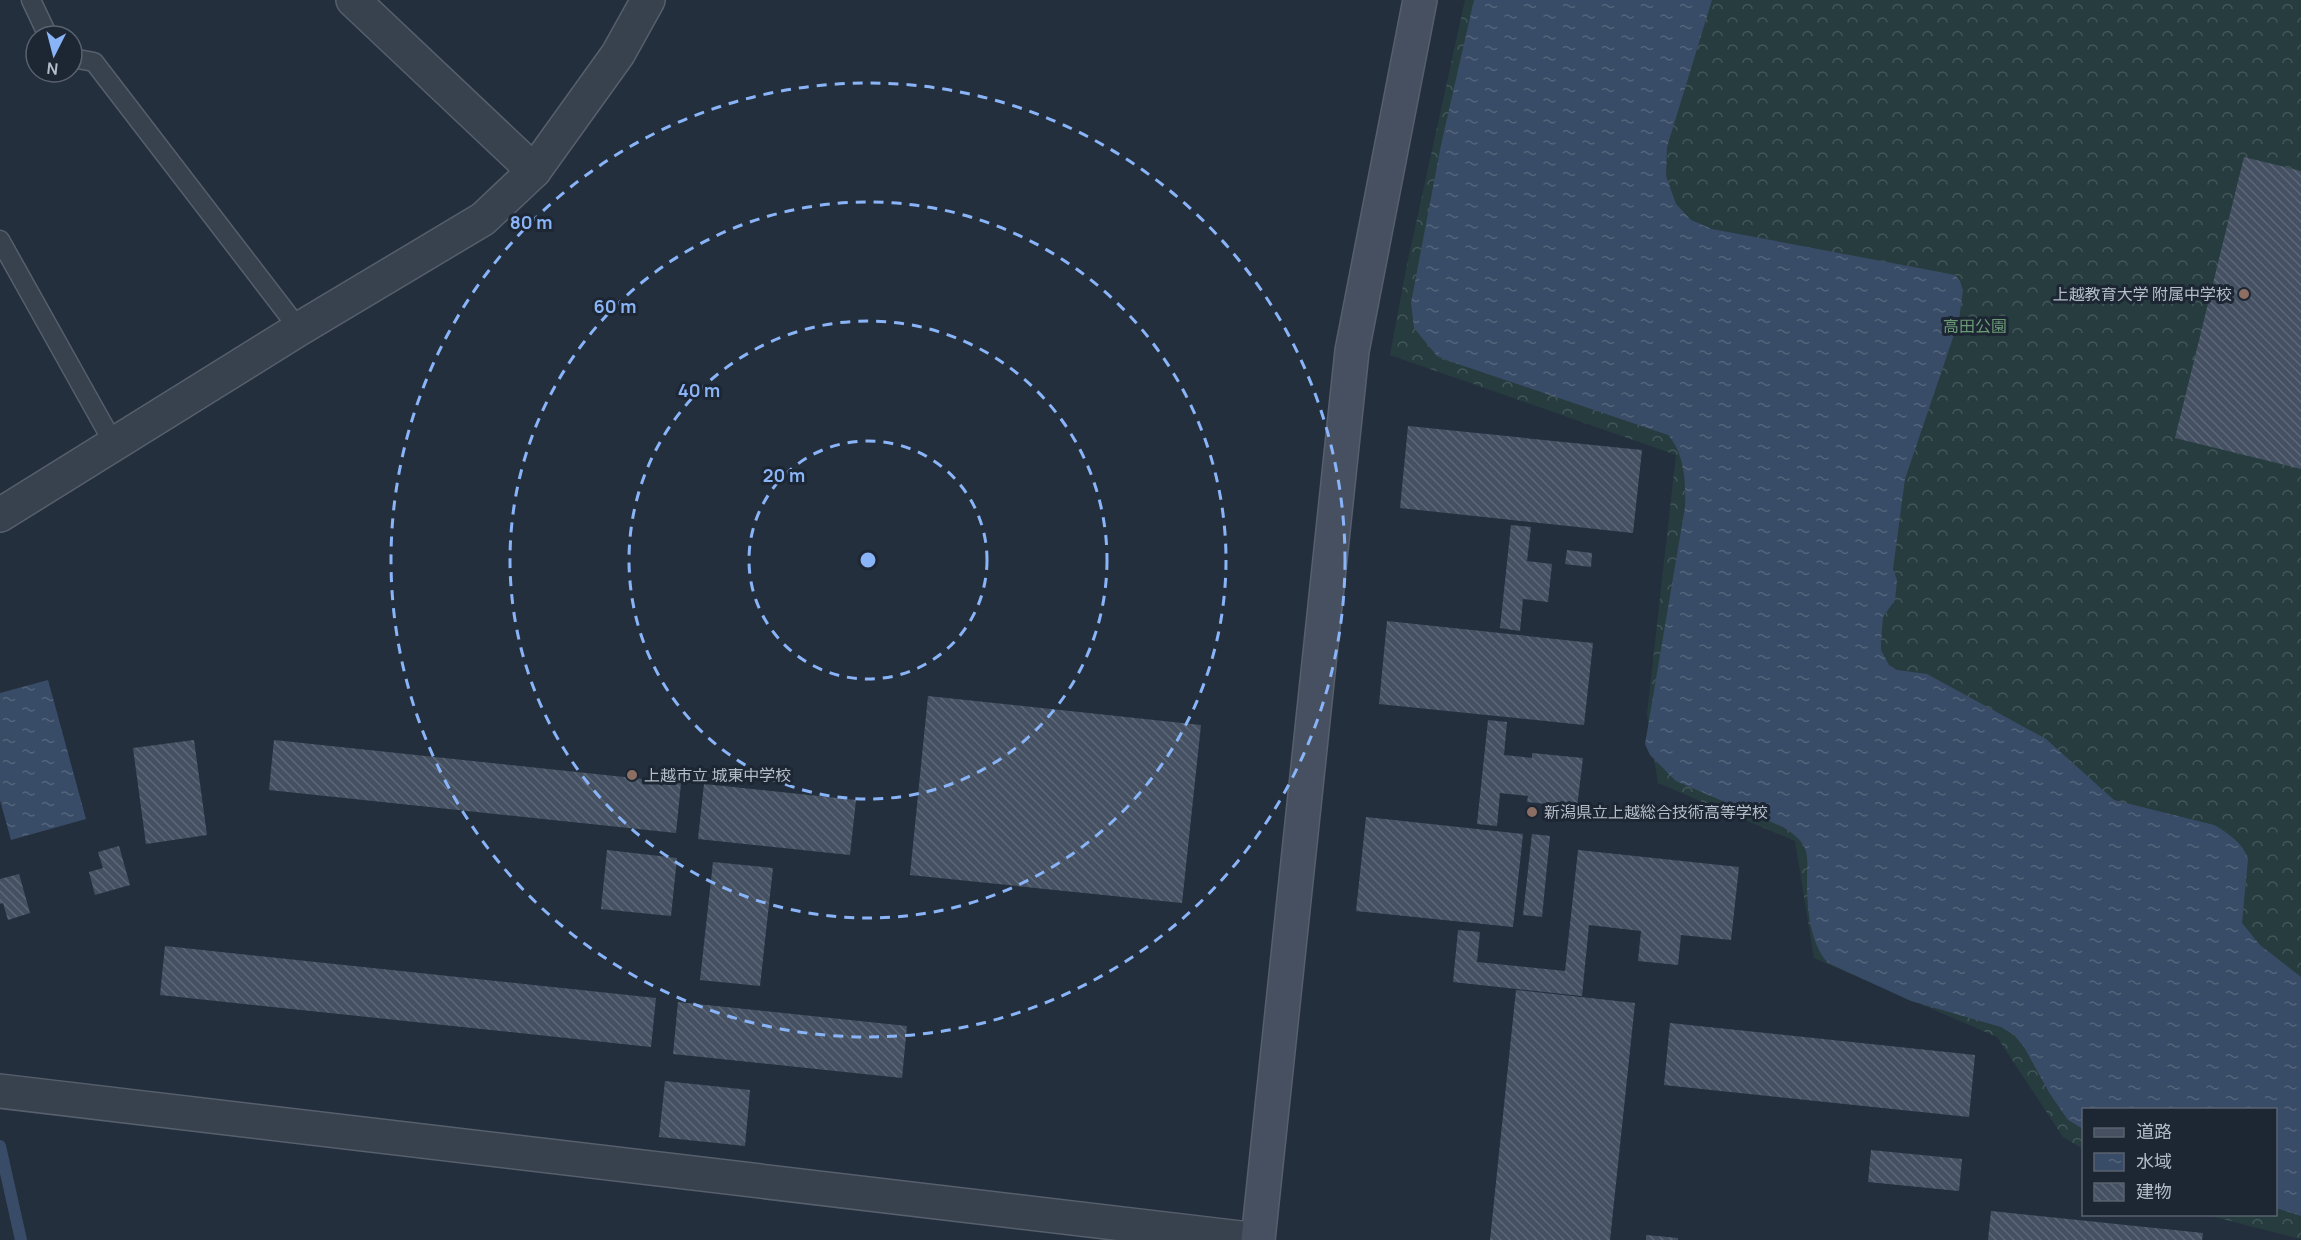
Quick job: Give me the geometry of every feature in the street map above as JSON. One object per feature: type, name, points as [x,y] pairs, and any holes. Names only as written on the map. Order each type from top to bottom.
[{"type":"street","points":[[354,0],[534,171]]},
{"type":"street","points":[[0,516],[299,329],[483,219],[534,171],[618,54],[648,0]]},
{"type":"street","points":[[0,1091],[1258,1240],[1352,351],[1420,0]]},
{"type":"lane","points":[[31,0],[42,24]]},
{"type":"lane","points":[[84,60],[94,62],[299,329]]},
{"type":"lane","points":[[0,240],[114,444]]},
{"type":"green space","name":"高田公園","points":[[1465,0],[2301,0],[2301,1239],[2211,1216],[2277,1216],[2277,1108],[2082,1108],[2082,1148],[2063,1137],[1997,1037],[1814,958],[1795,841],[1658,783],[1647,714],[1676,455],[1390,355],[1406,269]]},
{"type":"water","points":[[1474,0],[1712,0],[1667,147],[1666,176],[1676,204],[1691,220],[1712,229],[1955,275],[1960,281],[1963,290],[1959,320],[1905,479],[1893,569],[1897,580],[1895,600],[1883,617],[1881,650],[1889,665],[1897,670],[1927,674],[2046,739],[2114,800],[2214,825],[2243,848],[2248,859],[2242,923],[2260,945],[2301,977],[2301,1216],[2277,1208],[2277,1108],[2082,1108],[2082,1128],[2068,1120],[2050,1094],[2024,1047],[2014,1035],[2001,1027],[1911,1001],[1828,963],[1817,945],[1810,923],[1807,858],[1806,850],[1800,840],[1783,827],[1676,781],[1650,755],[1645,744],[1685,507],[1683,469],[1678,451],[1668,435],[1437,356],[1414,328],[1411,303],[1441,145]]},
{"type":"water","points":[[48,680],[86,819],[11,840],[0,800],[0,693]]},
{"type":"building","points":[[2244,157],[2301,171],[2301,469],[2175,438]]},
{"type":"building","points":[[1408,426],[1642,450],[1633,533],[1400,508]]},
{"type":"building","points":[[1511,525],[1531,527],[1527,561],[1552,564],[1548,602],[1523,599],[1520,631],[1500,628]]},
{"type":"building","points":[[1567,550],[1592,553],[1591,567],[1565,564]]},
{"type":"building","points":[[1387,621],[1593,643],[1584,725],[1379,704]]},
{"type":"building","points":[[928,696],[1201,725],[1182,903],[910,875]]},
{"type":"building","points":[[1488,720],[1507,722],[1504,755],[1532,758],[1532,753],[1583,758],[1577,807],[1527,802],[1528,796],[1500,793],[1497,826],[1477,824]]},
{"type":"building","points":[[194,740],[207,835],[146,844],[133,748]]},
{"type":"building","points":[[274,740],[681,783],[676,833],[269,790]]},
{"type":"building","points":[[704,784],[856,800],[850,855],[698,839]]},
{"type":"building","points":[[1366,817],[1523,834],[1513,927],[1356,911]]},
{"type":"building","points":[[1532,834],[1550,836],[1542,917],[1523,915]]},
{"type":"building","points":[[119,846],[130,885],[95,895],[89,872],[103,868],[98,852]]},
{"type":"building","points":[[607,850],[677,858],[671,916],[601,909]]},
{"type":"building","points":[[1578,850],[1739,867],[1731,940],[1681,935],[1678,965],[1638,961],[1641,931],[1589,925],[1582,996],[1453,982],[1458,930],[1480,932],[1477,962],[1565,971]]},
{"type":"building","points":[[713,862],[773,868],[760,986],[700,980]]},
{"type":"building","points":[[19,874],[30,913],[8,920],[3,903],[0,904],[0,879]]},
{"type":"building","points":[[165,946],[656,998],[651,1047],[160,995]]},
{"type":"building","points":[[1516,990],[1635,1003],[1610,1240],[1490,1240]]},
{"type":"building","points":[[678,1002],[907,1026],[902,1078],[673,1054]]},
{"type":"building","points":[[1670,1023],[1975,1055],[1969,1117],[1664,1085]]},
{"type":"building","points":[[665,1081],[750,1090],[745,1146],[659,1137]]},
{"type":"building","points":[[1871,1150],[1962,1159],[1959,1191],[1868,1182]]},
{"type":"building","points":[[1991,1211],[2203,1233],[2202,1240],[1988,1240]]},
{"type":"building","points":[[1646,1235],[1678,1238],[1678,1240],[1646,1240]]},
{"type":"waterway","points":[[0,1146],[21,1240]]},
{"type":"place","name":"上越教育大学 附属中学校","points":[[2244,294]]},
{"type":"place","name":"上越市立 城東中学校","points":[[632,775]]},
{"type":"place","name":"新潟県立上越総合技術高等学校","points":[[1532,812]]}]
